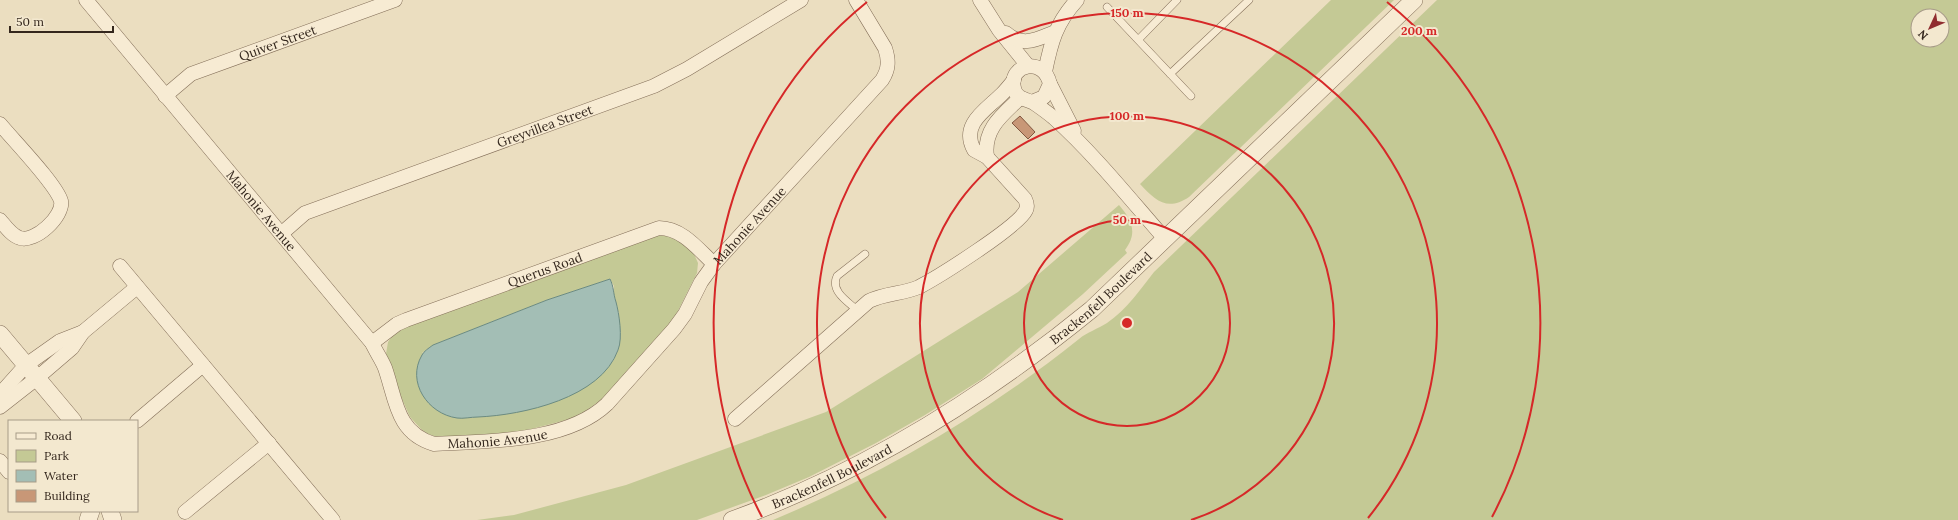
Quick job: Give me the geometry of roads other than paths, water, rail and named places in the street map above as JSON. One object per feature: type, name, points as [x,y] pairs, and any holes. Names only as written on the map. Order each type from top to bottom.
[{"type":"street","name":"Mahonie Avenue","points":[[86,0],[372,344],[384,368],[391,395],[401,418],[413,434],[423,441],[434,444],[513,440],[567,428],[583,422],[597,413],[674,329],[685,314],[701,282],[714,264],[885,75],[888,62],[885,48],[856,0]]},
{"type":"street","name":"Quiver Street","points":[[165,96],[192,74],[395,0]]},
{"type":"street","name":"Greyvillea Street","points":[[281,234],[305,213],[654,86],[687,69],[801,0]]},
{"type":"street","points":[[980,0],[1022,71]]},
{"type":"street","points":[[735,419],[857,310],[879,296],[918,287],[1010,228],[1024,214],[1028,205],[1025,199],[987,157],[978,153],[973,147],[970,137],[972,123],[1002,94],[1053,37],[1069,8],[1077,0]]},
{"type":"street","name":"Brackenfell Boulevard","points":[[732,520],[802,492],[862,464],[952,412],[1042,350],[1092,309],[1414,0]]},
{"type":"street","points":[[996,25],[1012,38],[1022,42],[1030,42],[1053,37]]},
{"type":"street","points":[[987,157],[986,143],[990,130],[998,119],[1026,100],[1044,97],[1053,37]]},
{"type":"street","points":[[1080,142],[1047,78],[1039,67],[1022,71],[1013,86],[1026,100],[1046,111],[1080,142],[1165,239]]},
{"type":"street","points":[[0,124],[56,190],[62,207],[54,220],[39,233],[29,238],[20,238],[12,233],[0,220]]},
{"type":"street","name":"Querus Road","points":[[372,344],[397,324],[406,320],[659,228],[667,228],[677,231],[714,264]]},
{"type":"street","points":[[120,266],[333,520]]},
{"type":"street","points":[[0,407],[38,378],[72,348],[83,332],[137,287]]},
{"type":"street","points":[[0,394],[26,365],[60,341],[83,332]]},
{"type":"street","points":[[0,334],[72,420]]},
{"type":"street","points":[[138,420],[203,365]]},
{"type":"street","points":[[185,512],[269,443]]},
{"type":"street","points":[[0,461],[8,471]]},
{"type":"lane","points":[[1138,40],[1176,0]]},
{"type":"lane","points":[[1170,74],[1249,0]]},
{"type":"lane","points":[[1107,7],[1190,96]]},
{"type":"lane","points":[[857,310],[837,292],[834,286],[837,276],[865,254]]},
{"type":"water","points":[[610,279],[619,319],[620,339],[618,350],[609,367],[595,380],[578,392],[538,408],[496,416],[462,418],[447,415],[437,410],[423,395],[418,386],[418,365],[423,354],[433,345],[547,300]]}]
